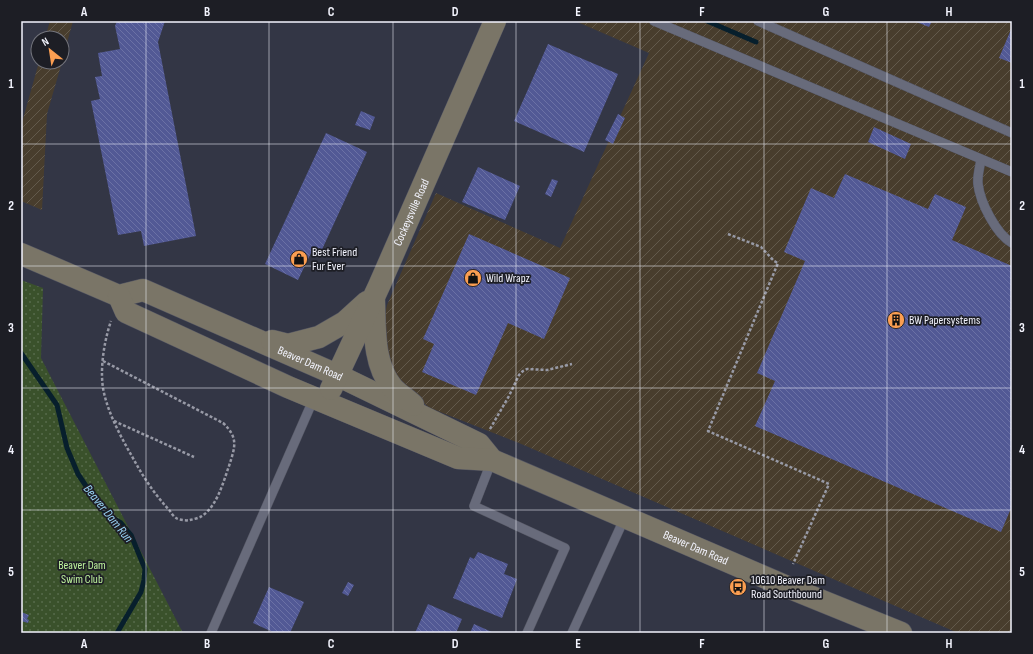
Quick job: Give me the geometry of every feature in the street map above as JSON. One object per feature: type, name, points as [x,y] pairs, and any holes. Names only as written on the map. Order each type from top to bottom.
[{"type":"main road","name":"Cockeysville Road","points":[[319,400],[337,375],[374,296],[495,21]]},
{"type":"main road","points":[[21,254],[119,296]]},
{"type":"main road","name":"Beaver Dam Road","points":[[492,460],[479,444],[337,375],[240,332],[143,290],[119,296],[126,312],[288,387],[458,458],[492,460],[785,586],[901,633]]},
{"type":"main road","points":[[240,332],[288,345],[319,337],[345,322],[374,296]]},
{"type":"main road","points":[[374,296],[377,352],[384,373],[392,387],[434,423]]},
{"type":"lane","points":[[654,21],[1012,172]]},
{"type":"lane","points":[[758,21],[1012,133]]},
{"type":"lane","points":[[981,159],[978,184],[983,203],[992,221],[1012,243]]},
{"type":"lane","points":[[211,633],[319,400]]},
{"type":"lane","points":[[492,460],[474,506],[566,548],[527,633]]},
{"type":"lane","points":[[572,633],[625,517]]},
{"type":"path","points":[[728,234],[761,247],[774,261],[778,263],[708,431],[829,484],[794,564]]},
{"type":"path","points":[[103,361],[224,423],[234,435],[235,442],[232,457],[222,486],[211,508],[201,517],[187,520],[176,518],[147,483],[114,421],[104,392],[102,372],[103,361],[108,329],[119,296]]},
{"type":"path","points":[[487,433],[497,418],[519,375],[527,369],[547,370],[572,364]]},
{"type":"path","points":[[114,421],[194,457]]},
{"type":"shaded area","points":[[50,21],[73,21],[70,32],[70,30],[47,30]]},
{"type":"shaded area","points":[[575,21],[1012,21],[1012,633],[958,633],[519,443],[430,408],[404,388],[387,362],[382,328],[387,305],[436,193],[560,248],[649,53]]},
{"type":"shaded area","points":[[37,70],[60,70],[47,114],[42,210],[21,201],[21,126]]},
{"type":"green space","name":"Beaver Dam Swim Club","points":[[21,280],[43,288],[41,358],[183,633],[21,633]]},
{"type":"building","points":[[117,21],[165,21],[158,42],[196,236],[144,246],[141,231],[118,235],[91,101],[100,99],[95,77],[102,76],[98,53],[120,49],[115,26]]},
{"type":"building","points":[[914,21],[932,21],[929,27]]},
{"type":"building","points":[[1012,27],[1012,63],[999,58]]},
{"type":"building","points":[[548,44],[618,74],[584,152],[514,121]]},
{"type":"building","points":[[361,111],[375,117],[370,130],[355,125]]},
{"type":"building","points":[[618,114],[625,118],[613,144],[605,140]]},
{"type":"building","points":[[874,127],[911,144],[905,159],[868,142]]},
{"type":"building","points":[[326,133],[367,152],[319,256],[311,253],[298,280],[265,264]]},
{"type":"building","points":[[478,167],[520,186],[505,220],[462,202]]},
{"type":"building","name":"BW Papersystems","points":[[845,174],[928,209],[935,194],[966,207],[952,240],[1012,266],[1012,506],[1001,532],[755,426],[775,381],[757,373],[805,261],[784,252],[811,188],[834,198]]},
{"type":"building","points":[[552,179],[558,181],[551,197],[545,194]]},
{"type":"building","points":[[469,234],[570,278],[544,339],[508,323],[476,395],[422,372],[434,344],[423,339]]},
{"type":"building","points":[[478,552],[508,564],[504,574],[517,579],[502,618],[453,598],[470,557],[474,559]]},
{"type":"building","points":[[348,582],[354,585],[348,596],[342,593]]},
{"type":"building","points":[[269,587],[304,602],[290,633],[275,633],[253,623]]},
{"type":"building","points":[[428,604],[462,619],[456,633],[415,633]]},
{"type":"building","points":[[21,612],[29,615],[27,619],[29,620],[28,623],[21,621]]},
{"type":"building","points":[[474,624],[494,633],[470,633]]},
{"type":"waterway","points":[[707,21],[756,42]]},
{"type":"waterway","name":"Beaver Dam Run","points":[[21,353],[57,405],[67,448],[78,474],[98,504],[109,516],[121,523],[131,535],[145,569],[141,592],[117,633]]},
{"type":"place","name":"Best Friend Fur Ever","points":[[299,259]]},
{"type":"place","name":"Wild Wrapz","points":[[473,278]]},
{"type":"place","name":"BW Papersystems","points":[[896,320]]},
{"type":"place","name":"10610 Beaver Dam Road Southbound","points":[[738,587]]}]
